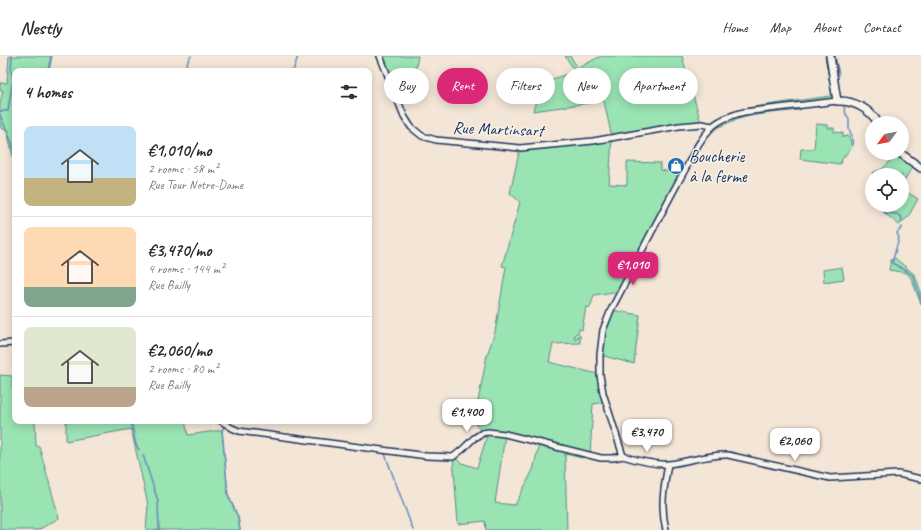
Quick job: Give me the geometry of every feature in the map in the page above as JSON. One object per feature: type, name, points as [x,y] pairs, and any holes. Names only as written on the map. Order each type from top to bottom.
[{"type":"street","name":"Rue Martinsart","points":[[380,56],[404,116],[411,127],[422,136],[436,140],[520,148],[593,141],[679,126],[702,124],[712,126]]},
{"type":"street","points":[[830,56],[837,100]]},
{"type":"street","points":[[623,456],[601,385],[600,359],[603,330],[611,310],[683,174],[696,146],[712,126],[738,113],[837,100],[846,101],[860,106],[870,112],[873,116]]},
{"type":"street","points":[[909,159],[921,168]]},
{"type":"street","points":[[0,344],[12,344]]},
{"type":"street","points":[[226,424],[239,431],[426,456],[453,457],[474,438],[482,433],[488,432],[505,434],[601,458],[623,456],[668,464],[711,455],[728,455],[830,478],[898,474],[921,479]]},
{"type":"street","points":[[666,530],[662,507],[662,497],[668,464]]},
{"type":"green space","points":[[9,56],[52,56],[50,68],[12,68],[12,153],[8,135],[9,130],[2,129],[0,127],[0,104],[3,90],[0,90],[0,83],[7,83]]},
{"type":"green space","points":[[380,56],[418,56],[416,68],[385,68]]},
{"type":"green space","points":[[565,56],[570,56],[578,68],[573,68]]},
{"type":"green space","points":[[601,56],[682,56],[685,68],[619,68],[619,104],[696,104],[701,123],[612,138],[605,104],[611,104],[611,68],[578,68]]},
{"type":"green space","points":[[825,56],[828,56],[834,94],[831,99],[746,110],[746,108],[832,95]]},
{"type":"green space","points":[[563,75],[563,104],[583,104],[533,111],[535,104],[555,104],[555,78]]},
{"type":"green space","points":[[800,107],[800,110],[755,115],[733,121],[713,131],[713,129],[732,118],[754,112]]},
{"type":"green space","points":[[816,124],[828,125],[828,128],[834,128],[834,132],[843,133],[843,137],[849,136],[852,147],[842,159],[840,164],[800,159],[801,149],[814,149]]},
{"type":"green space","points":[[612,138],[609,184],[627,185],[627,162],[660,163],[660,170],[683,174],[621,291],[594,295],[590,308],[586,307],[582,330],[579,329],[578,333],[575,334],[574,338],[577,338],[578,335],[580,335],[580,343],[553,344],[549,362],[598,374],[606,402],[593,404],[590,456],[565,450],[565,452],[582,456],[582,458],[565,454],[567,530],[486,530],[485,521],[458,524],[453,457],[462,463],[477,468],[487,436],[469,447],[468,446],[480,438],[488,435],[488,433],[482,433],[474,422],[487,355],[495,332],[506,267],[502,266],[520,202],[510,193],[520,148]],"holes":[[[505,435],[539,444],[533,470],[515,505],[495,503]]]},
{"type":"green space","points":[[892,160],[906,160],[913,166],[909,173],[909,168],[883,168]]},
{"type":"green space","points":[[909,193],[918,199],[908,217],[899,225],[884,212],[909,212]]},
{"type":"green space","points":[[895,258],[915,275],[921,292],[921,304],[911,278],[907,273],[889,270],[891,260]]},
{"type":"green space","points":[[842,267],[844,279],[824,282],[823,270]]},
{"type":"green space","points":[[611,310],[640,315],[634,364],[600,355],[601,342]]},
{"type":"green space","points":[[0,375],[12,376],[12,424],[35,424],[36,446],[39,446],[59,518],[38,530],[0,530]]},
{"type":"green space","points":[[66,424],[186,424],[188,435],[222,430],[228,495],[238,517],[240,530],[146,530],[148,505],[131,429],[66,441]]},
{"type":"waterway","points":[[12,56],[12,75]]},
{"type":"waterway","points":[[49,68],[51,56]]},
{"type":"waterway","points":[[185,68],[191,56]]},
{"type":"waterway","points":[[294,68],[298,56]]},
{"type":"waterway","points":[[835,56],[839,75]]},
{"type":"waterway","points":[[0,111],[8,111],[12,85]]},
{"type":"waterway","points":[[844,107],[849,119],[849,129],[852,136],[853,145]]},
{"type":"waterway","points":[[0,115],[12,143]]},
{"type":"waterway","points":[[884,212],[897,214],[902,218],[901,222]]},
{"type":"waterway","points":[[902,227],[897,233],[899,238],[892,263],[913,276],[921,300]]},
{"type":"waterway","points":[[132,424],[136,445],[139,450]]},
{"type":"waterway","points":[[224,427],[222,430],[228,495],[238,517],[240,530]]},
{"type":"waterway","points":[[385,454],[413,530]]},
{"type":"waterway","points":[[143,455],[158,501],[159,530]]},
{"type":"place","name":"Boucherie à la ferme","points":[[676,166]]}]
